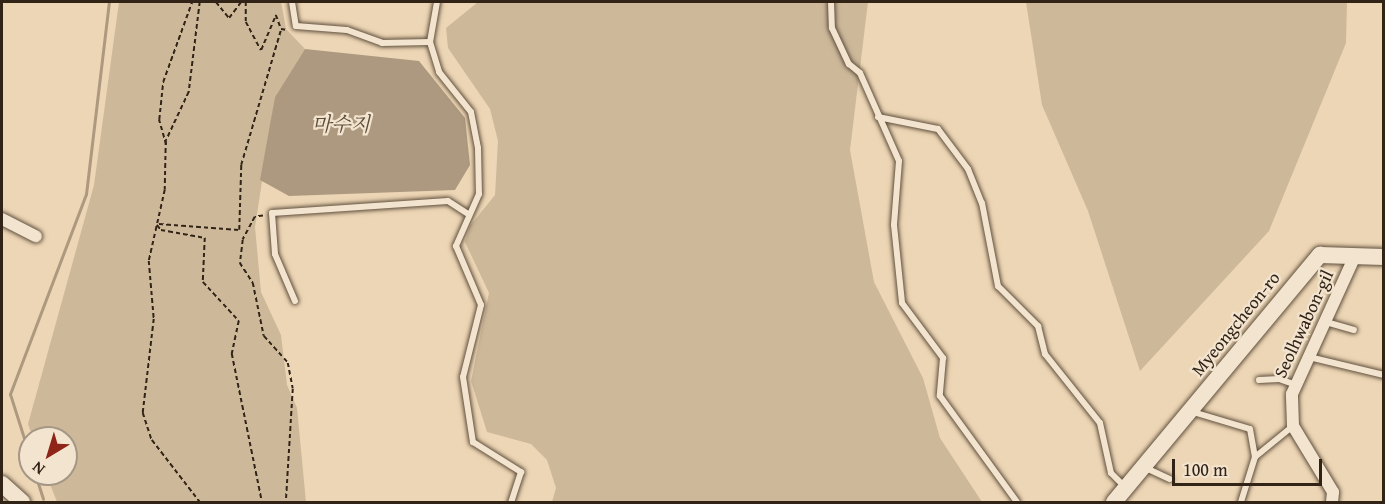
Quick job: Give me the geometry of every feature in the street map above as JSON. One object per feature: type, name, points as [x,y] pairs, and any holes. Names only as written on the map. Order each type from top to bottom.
[{"type":"street","points":[[2,219],[36,236]]},
{"type":"street","name":"Myeongcheon-ro","points":[[1114,502],[1320,255],[1354,258],[1383,257]]},
{"type":"street","name":"Seolhwabon-gil","points":[[1293,426],[1296,385],[1354,258]]},
{"type":"street","points":[[1293,426],[1333,492],[1332,502]]},
{"type":"street","points":[[2,484],[22,502]]},
{"type":"street","points":[[2,499],[5,502]]},
{"type":"lane","points":[[292,2],[296,26],[347,30],[382,43],[430,42]]},
{"type":"lane","points":[[437,2],[430,42],[439,72],[471,112],[479,194],[468,214],[456,246],[481,305],[465,388],[473,442],[521,472],[511,502]]},
{"type":"lane","points":[[831,2],[832,28],[849,64],[860,73],[899,161],[894,225],[902,303],[943,358],[940,396],[1017,502]]},
{"type":"lane","points":[[878,117],[938,129],[968,170],[982,203],[998,286],[1038,326],[1045,354],[1100,423],[1111,473],[1126,488]]},
{"type":"lane","points":[[295,302],[275,254],[272,213],[448,201],[468,214]]},
{"type":"lane","points":[[1325,322],[1354,330]]},
{"type":"lane","points":[[1309,357],[1383,375]]},
{"type":"lane","points":[[1259,380],[1296,385]]},
{"type":"lane","points":[[1190,412],[1250,429],[1255,457],[1241,502]]},
{"type":"lane","points":[[1255,457],[1293,426]]},
{"type":"lane","points":[[1143,467],[1170,479]]},
{"type":"path","points":[[166,146],[159,120],[163,82],[192,2]]},
{"type":"path","points":[[200,2],[189,92],[166,146],[157,224],[149,261],[154,319],[143,385],[144,426],[200,502]]},
{"type":"path","points":[[216,2],[229,18],[241,2]]},
{"type":"path","points":[[157,224],[239,230],[241,165],[281,29],[276,15],[261,50],[246,22],[246,2]]},
{"type":"path","points":[[281,29],[296,26]]},
{"type":"path","points":[[270,214],[255,217],[243,240],[240,262],[253,283],[264,336],[288,363],[292,389],[286,502]]},
{"type":"path","points":[[157,224],[161,230],[205,238],[203,282],[239,321],[232,354],[262,502]]},
{"type":"shaded area","points":[[119,2],[281,2],[286,29],[305,49],[275,97],[255,227],[261,292],[281,335],[287,385],[297,408],[306,502],[57,502],[51,486],[78,486],[78,426],[29,426],[28,424],[94,185]]},
{"type":"shaded area","points":[[478,2],[868,2],[850,150],[874,282],[923,378],[940,438],[982,502],[552,502],[556,488],[547,460],[531,444],[487,432],[471,381],[489,293],[465,242],[470,226],[495,195],[498,141],[490,109],[448,48],[446,28]]},
{"type":"shaded area","points":[[1026,2],[1347,2],[1346,43],[1269,231],[1140,371],[1088,211],[1042,105]]},
{"type":"water","name":"마수지","points":[[305,49],[419,61],[465,118],[470,165],[455,190],[289,196],[260,180],[275,97]]},
{"type":"waterway","points":[[20,426],[10,394],[86,194],[109,2]]},
{"type":"waterway","points":[[39,486],[43,499]]}]
